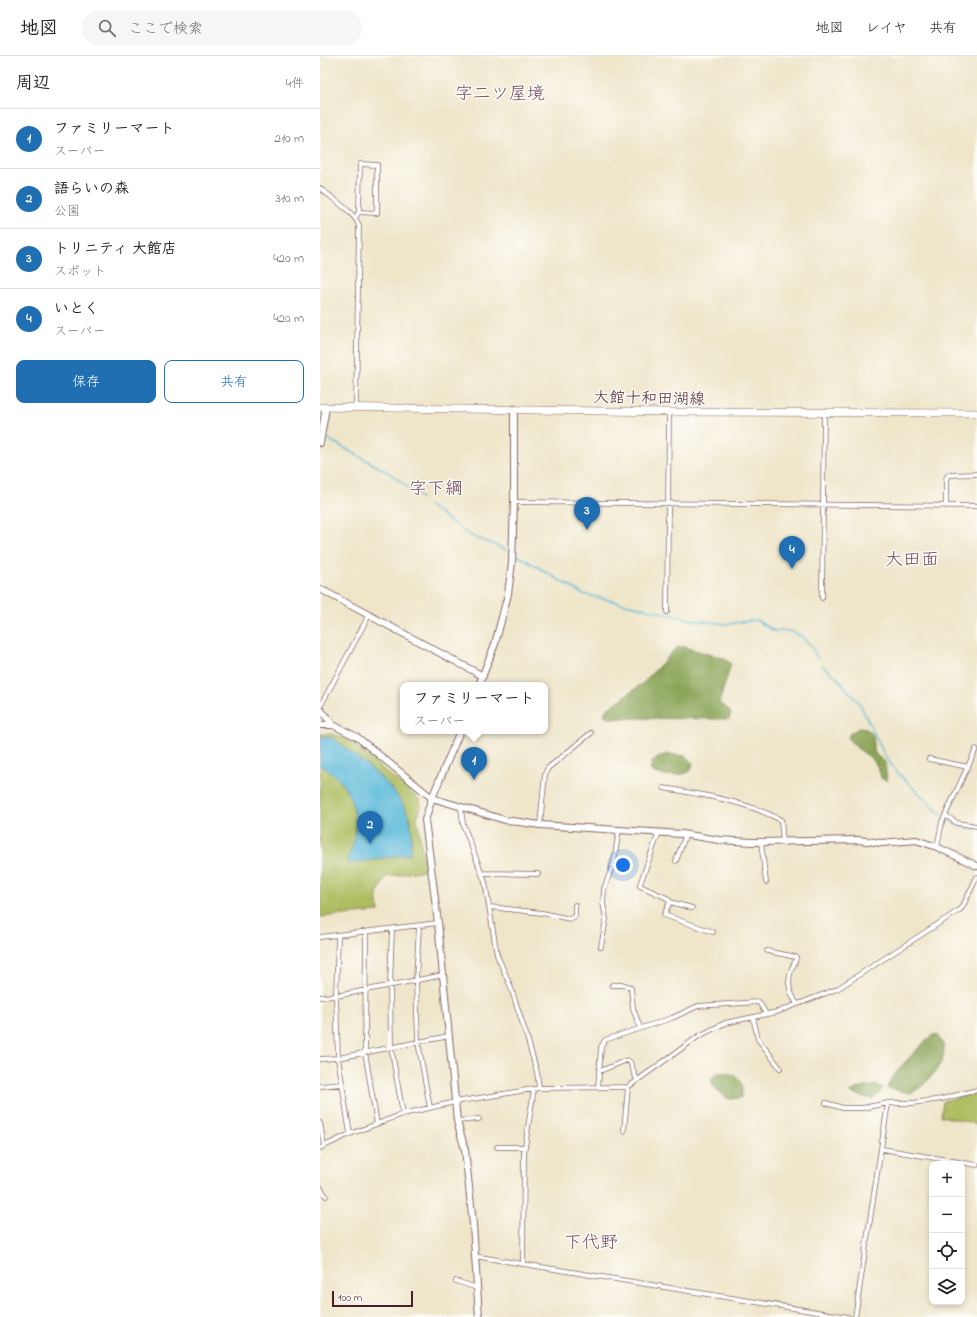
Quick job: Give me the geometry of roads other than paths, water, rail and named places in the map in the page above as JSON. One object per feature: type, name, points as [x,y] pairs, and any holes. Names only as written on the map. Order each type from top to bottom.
[{"type":"main road","name":"大館十和田湖線","points":[[323,407],[669,412],[977,414]]},
{"type":"street","points":[[355,218],[359,212],[360,164],[377,165],[377,213],[359,212]]},
{"type":"street","points":[[320,188],[355,218],[359,226],[356,408]]},
{"type":"street","points":[[320,443],[323,407]]},
{"type":"street","points":[[480,682],[495,644],[508,594],[512,562],[514,502],[514,409]]},
{"type":"street","points":[[667,612],[669,412]]},
{"type":"street","points":[[822,598],[824,412]]},
{"type":"street","points":[[946,506],[946,478],[948,475],[977,474]]},
{"type":"street","points":[[514,502],[977,506]]},
{"type":"street","points":[[320,589],[483,676]]},
{"type":"street","points":[[369,615],[320,708],[333,725],[357,737],[432,798],[461,808],[505,820],[540,825],[660,832],[686,834],[719,840],[783,843],[858,840],[882,843],[916,840],[937,847],[977,866]]},
{"type":"street","points":[[320,725],[333,725]]},
{"type":"street","points":[[540,825],[544,774],[548,768],[591,733]]},
{"type":"street","points":[[459,734],[432,798],[425,820],[438,923],[457,1121],[465,1150],[473,1224],[479,1317]]},
{"type":"street","points":[[937,847],[945,815],[976,749]]},
{"type":"street","points":[[929,759],[968,767]]},
{"type":"street","points":[[664,788],[728,799],[761,810],[781,820],[783,843]]},
{"type":"street","points":[[461,808],[463,824],[482,873],[490,907],[497,955],[510,985],[537,1072],[536,1088],[526,1147],[523,1200],[523,1264]]},
{"type":"street","points":[[945,815],[957,823],[977,826]]},
{"type":"street","points":[[601,947],[606,919],[603,903],[604,889],[614,862],[619,829]]},
{"type":"street","points":[[660,832],[640,886],[666,898],[670,902],[692,908]]},
{"type":"street","points":[[676,861],[686,834]]},
{"type":"street","points":[[761,842],[766,882]]},
{"type":"street","points":[[482,873],[538,874]]},
{"type":"street","points":[[320,1123],[322,1147],[350,1134],[403,1114],[455,1102],[536,1088],[628,1087],[699,1036],[725,1023],[766,1014],[837,989],[962,908],[977,877]]},
{"type":"street","points":[[670,902],[664,915],[713,932]]},
{"type":"street","points":[[490,907],[542,913],[570,919],[575,916],[576,905]]},
{"type":"street","points":[[320,937],[438,923]]},
{"type":"street","points":[[419,926],[416,980],[418,1042],[430,1108]]},
{"type":"street","points":[[392,928],[390,985],[391,1047],[403,1114]]},
{"type":"street","points":[[366,932],[364,990],[365,1052],[377,1124]]},
{"type":"street","points":[[338,935],[336,996],[338,1058],[350,1134]]},
{"type":"street","points":[[767,951],[796,956],[790,974],[789,987],[790,994],[797,1004]]},
{"type":"street","points":[[320,997],[336,996],[443,975]]},
{"type":"street","points":[[612,985],[625,985],[631,988],[633,1008],[640,1028]]},
{"type":"street","points":[[598,1088],[601,1047],[605,1040],[672,1018],[698,1006],[760,1002],[766,1014]]},
{"type":"street","points":[[753,1017],[758,1039],[780,1068]]},
{"type":"street","points":[[320,1059],[338,1058],[449,1036]]},
{"type":"street","points":[[600,1071],[627,1060],[630,1062],[637,1080]]},
{"type":"street","points":[[320,1086],[343,1084]]},
{"type":"street","points":[[624,1131],[628,1087]]},
{"type":"street","points":[[826,1104],[843,1108],[862,1108],[888,1103],[913,1103],[942,1099],[977,1090]]},
{"type":"street","points":[[855,1317],[888,1103]]},
{"type":"street","points":[[457,1121],[479,1119]]},
{"type":"street","points":[[497,1147],[526,1147]]},
{"type":"street","points":[[882,1149],[977,1165]]},
{"type":"street","points":[[320,1187],[326,1196]]},
{"type":"street","points":[[474,1256],[848,1317]]},
{"type":"street","points":[[456,1281],[477,1288]]},
{"type":"water","points":[[320,737],[333,738],[378,774],[397,796],[405,808],[411,824],[412,833],[410,854],[348,864],[349,861],[347,860],[353,844],[355,829],[353,807],[349,796],[338,778],[320,766]]},
{"type":"waterway","points":[[328,439],[391,474],[421,498]]},
{"type":"waterway","points":[[428,505],[469,535],[507,550]]},
{"type":"waterway","points":[[517,555],[583,594],[694,620],[728,624],[756,620],[774,631],[790,631],[801,636],[812,647],[817,658]]},
{"type":"waterway","points":[[822,665],[836,677],[860,704],[885,756],[894,769],[941,815]]},
{"type":"waterway","points":[[948,819],[957,825],[977,829]]},
{"type":"place","name":"トリニティ 大館店","points":[[587,530]]},
{"type":"place","name":"いとく","points":[[792,569]]},
{"type":"place","name":"ファミリーマート","points":[[474,780]]},
{"type":"place","name":"語らいの森","points":[[370,844]]},
{"type":"district","name":"字二ツ屋境","points":[[500,93]]},
{"type":"district","name":"字下綱","points":[[436,488]]},
{"type":"district","name":"大田面","points":[[912,559]]},
{"type":"district","name":"下代野","points":[[591,1242]]}]
